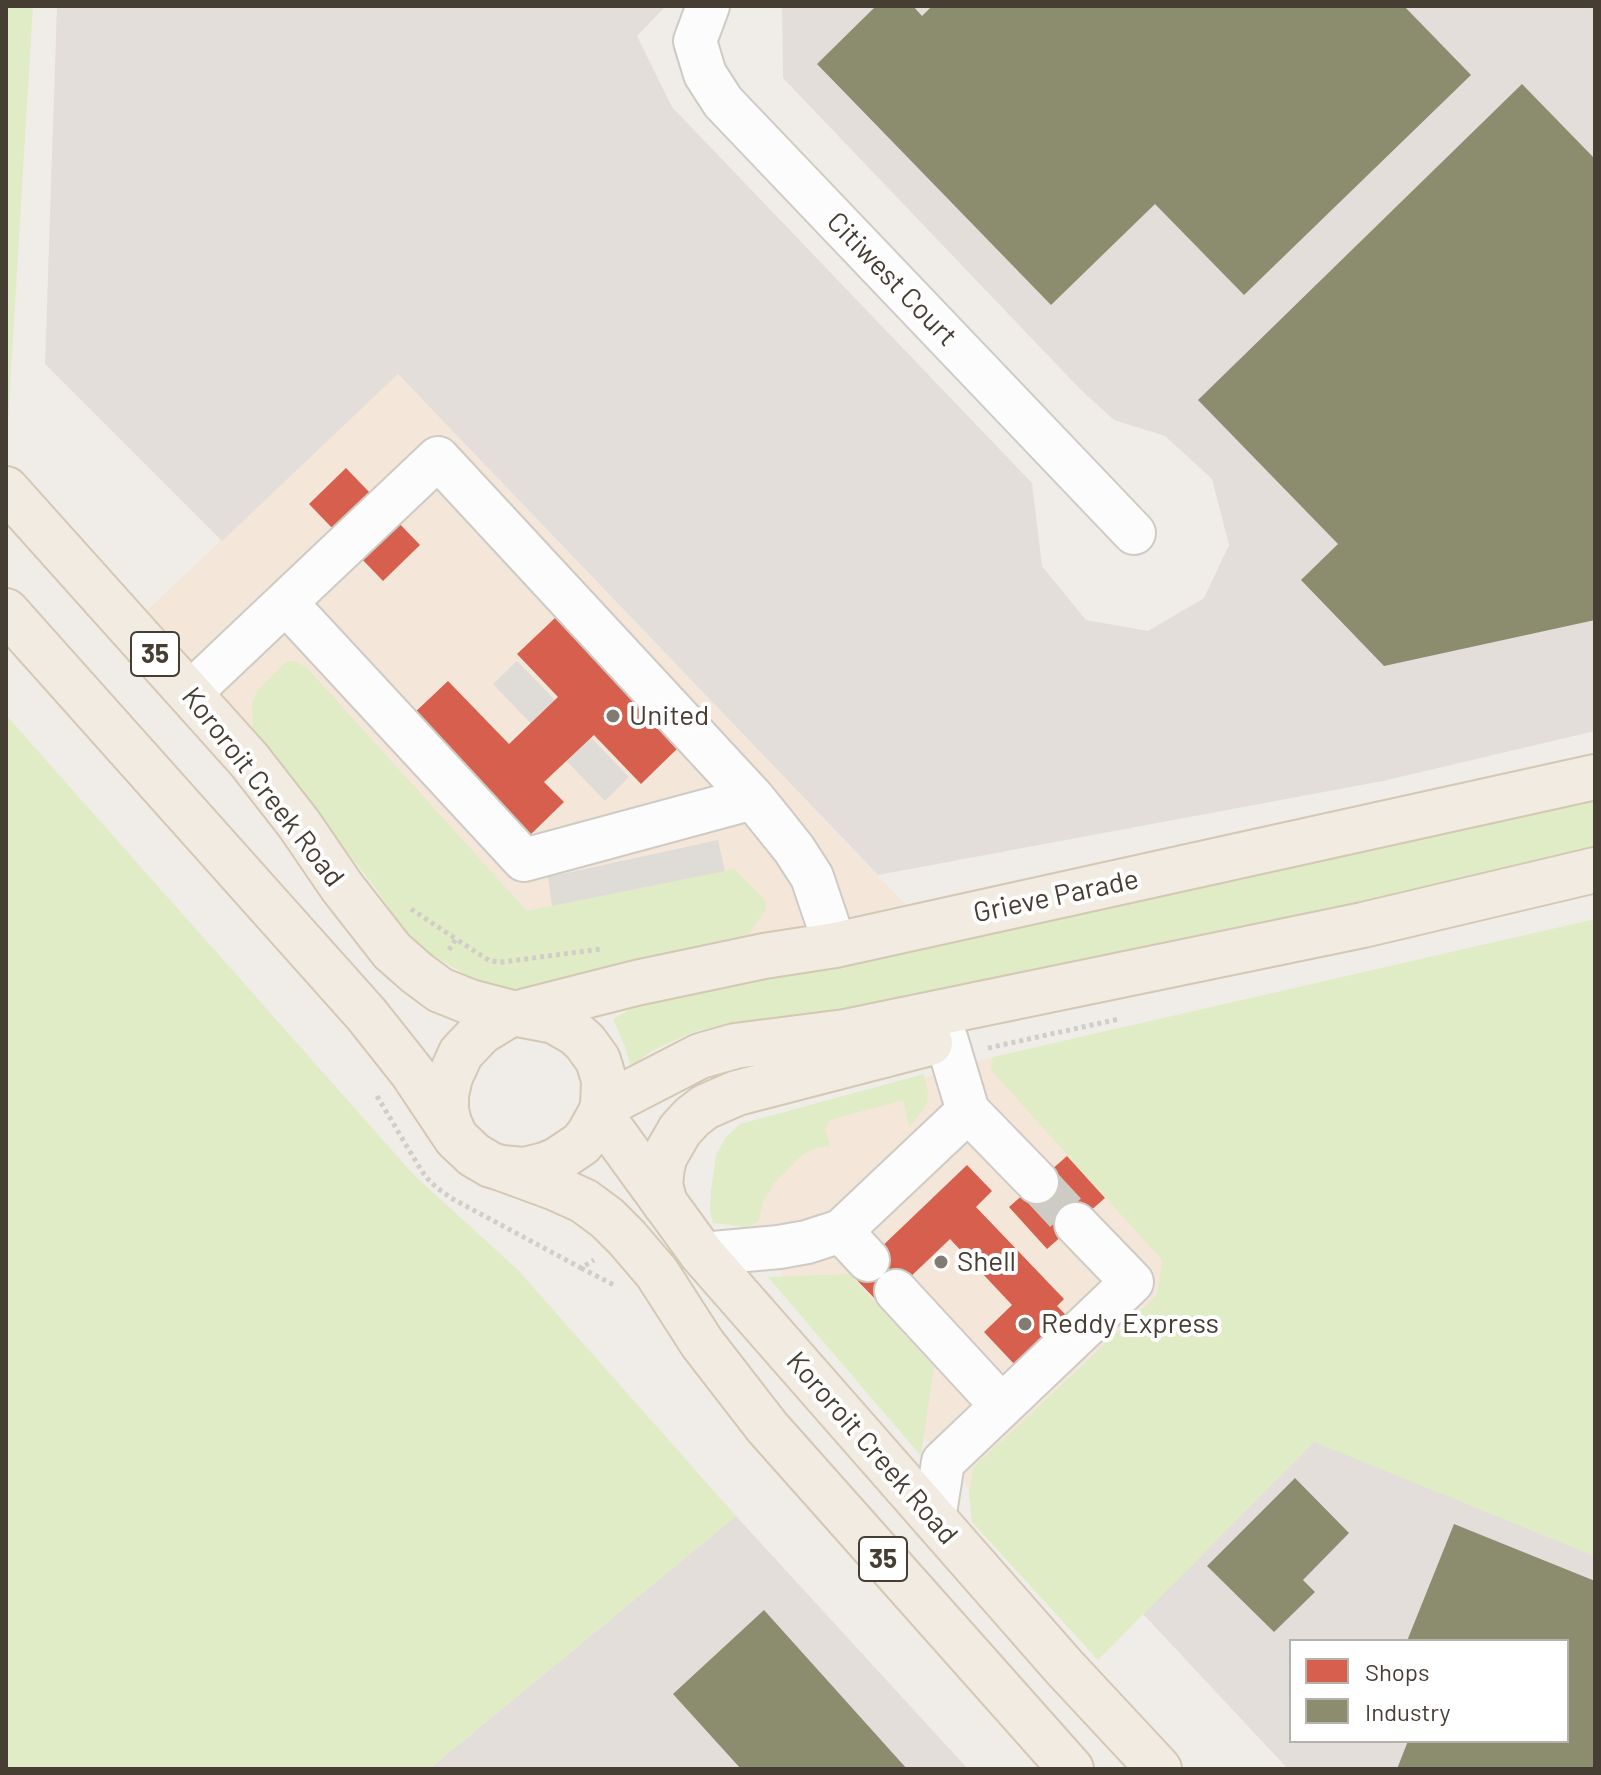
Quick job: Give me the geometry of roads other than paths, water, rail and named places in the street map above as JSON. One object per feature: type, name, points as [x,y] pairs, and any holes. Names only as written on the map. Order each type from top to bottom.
[{"type":"main road","name":"Kororoit Creek Road","points":[[6,489],[249,760],[383,941],[402,961],[429,983],[470,1002],[515,1013]]},
{"type":"main road","name":"35","points":[[6,611],[391,1044],[456,1138],[483,1161],[584,1201],[627,1238],[657,1273],[702,1343],[767,1427],[1071,1769]]},
{"type":"main road","name":"Grieve Parade","points":[[515,1013],[636,983],[764,956],[835,945],[1595,777]]},
{"type":"main road","points":[[665,1204],[660,1184],[662,1167],[680,1130],[705,1107],[737,1093],[946,1036],[1255,970],[1305,952],[1363,925],[1595,870]]},
{"type":"main road","name":"35","points":[[515,1013],[554,1021],[585,1042],[601,1070],[604,1090],[602,1110]]},
{"type":"main road","points":[[456,1138],[446,1110],[447,1086],[453,1068],[473,1039],[515,1013]]},
{"type":"main road","points":[[501,1168],[533,1169],[565,1156],[581,1144],[602,1110],[683,1064],[717,1051],[764,1041],[845,1032],[946,1036]]},
{"type":"main road","name":"Kororoit Creek Road","points":[[602,1110],[702,1254],[1064,1667],[1159,1769]]},
{"type":"lane","name":"Citiwest Court","points":[[708,6],[695,41],[705,74],[723,102],[1134,533]]},
{"type":"lane","points":[[190,693],[438,458],[753,798],[812,877],[835,945]]},
{"type":"lane","points":[[286,603],[524,860],[753,798]]},
{"type":"lane","points":[[946,1036],[968,1111],[1037,1182]]},
{"type":"lane","points":[[702,1254],[807,1242],[855,1245],[968,1111]]},
{"type":"lane","points":[[934,1519],[943,1462],[1132,1282],[1076,1224]]},
{"type":"lane","points":[[896,1291],[1002,1406]]},
{"type":"tunnel","points":[[1037,1182],[1076,1224]]},
{"type":"place","name":"United","points":[[613,716]]},
{"type":"place","name":"Shell","points":[[941,1262]]},
{"type":"place","name":"Reddy Express","points":[[1025,1324]]}]
